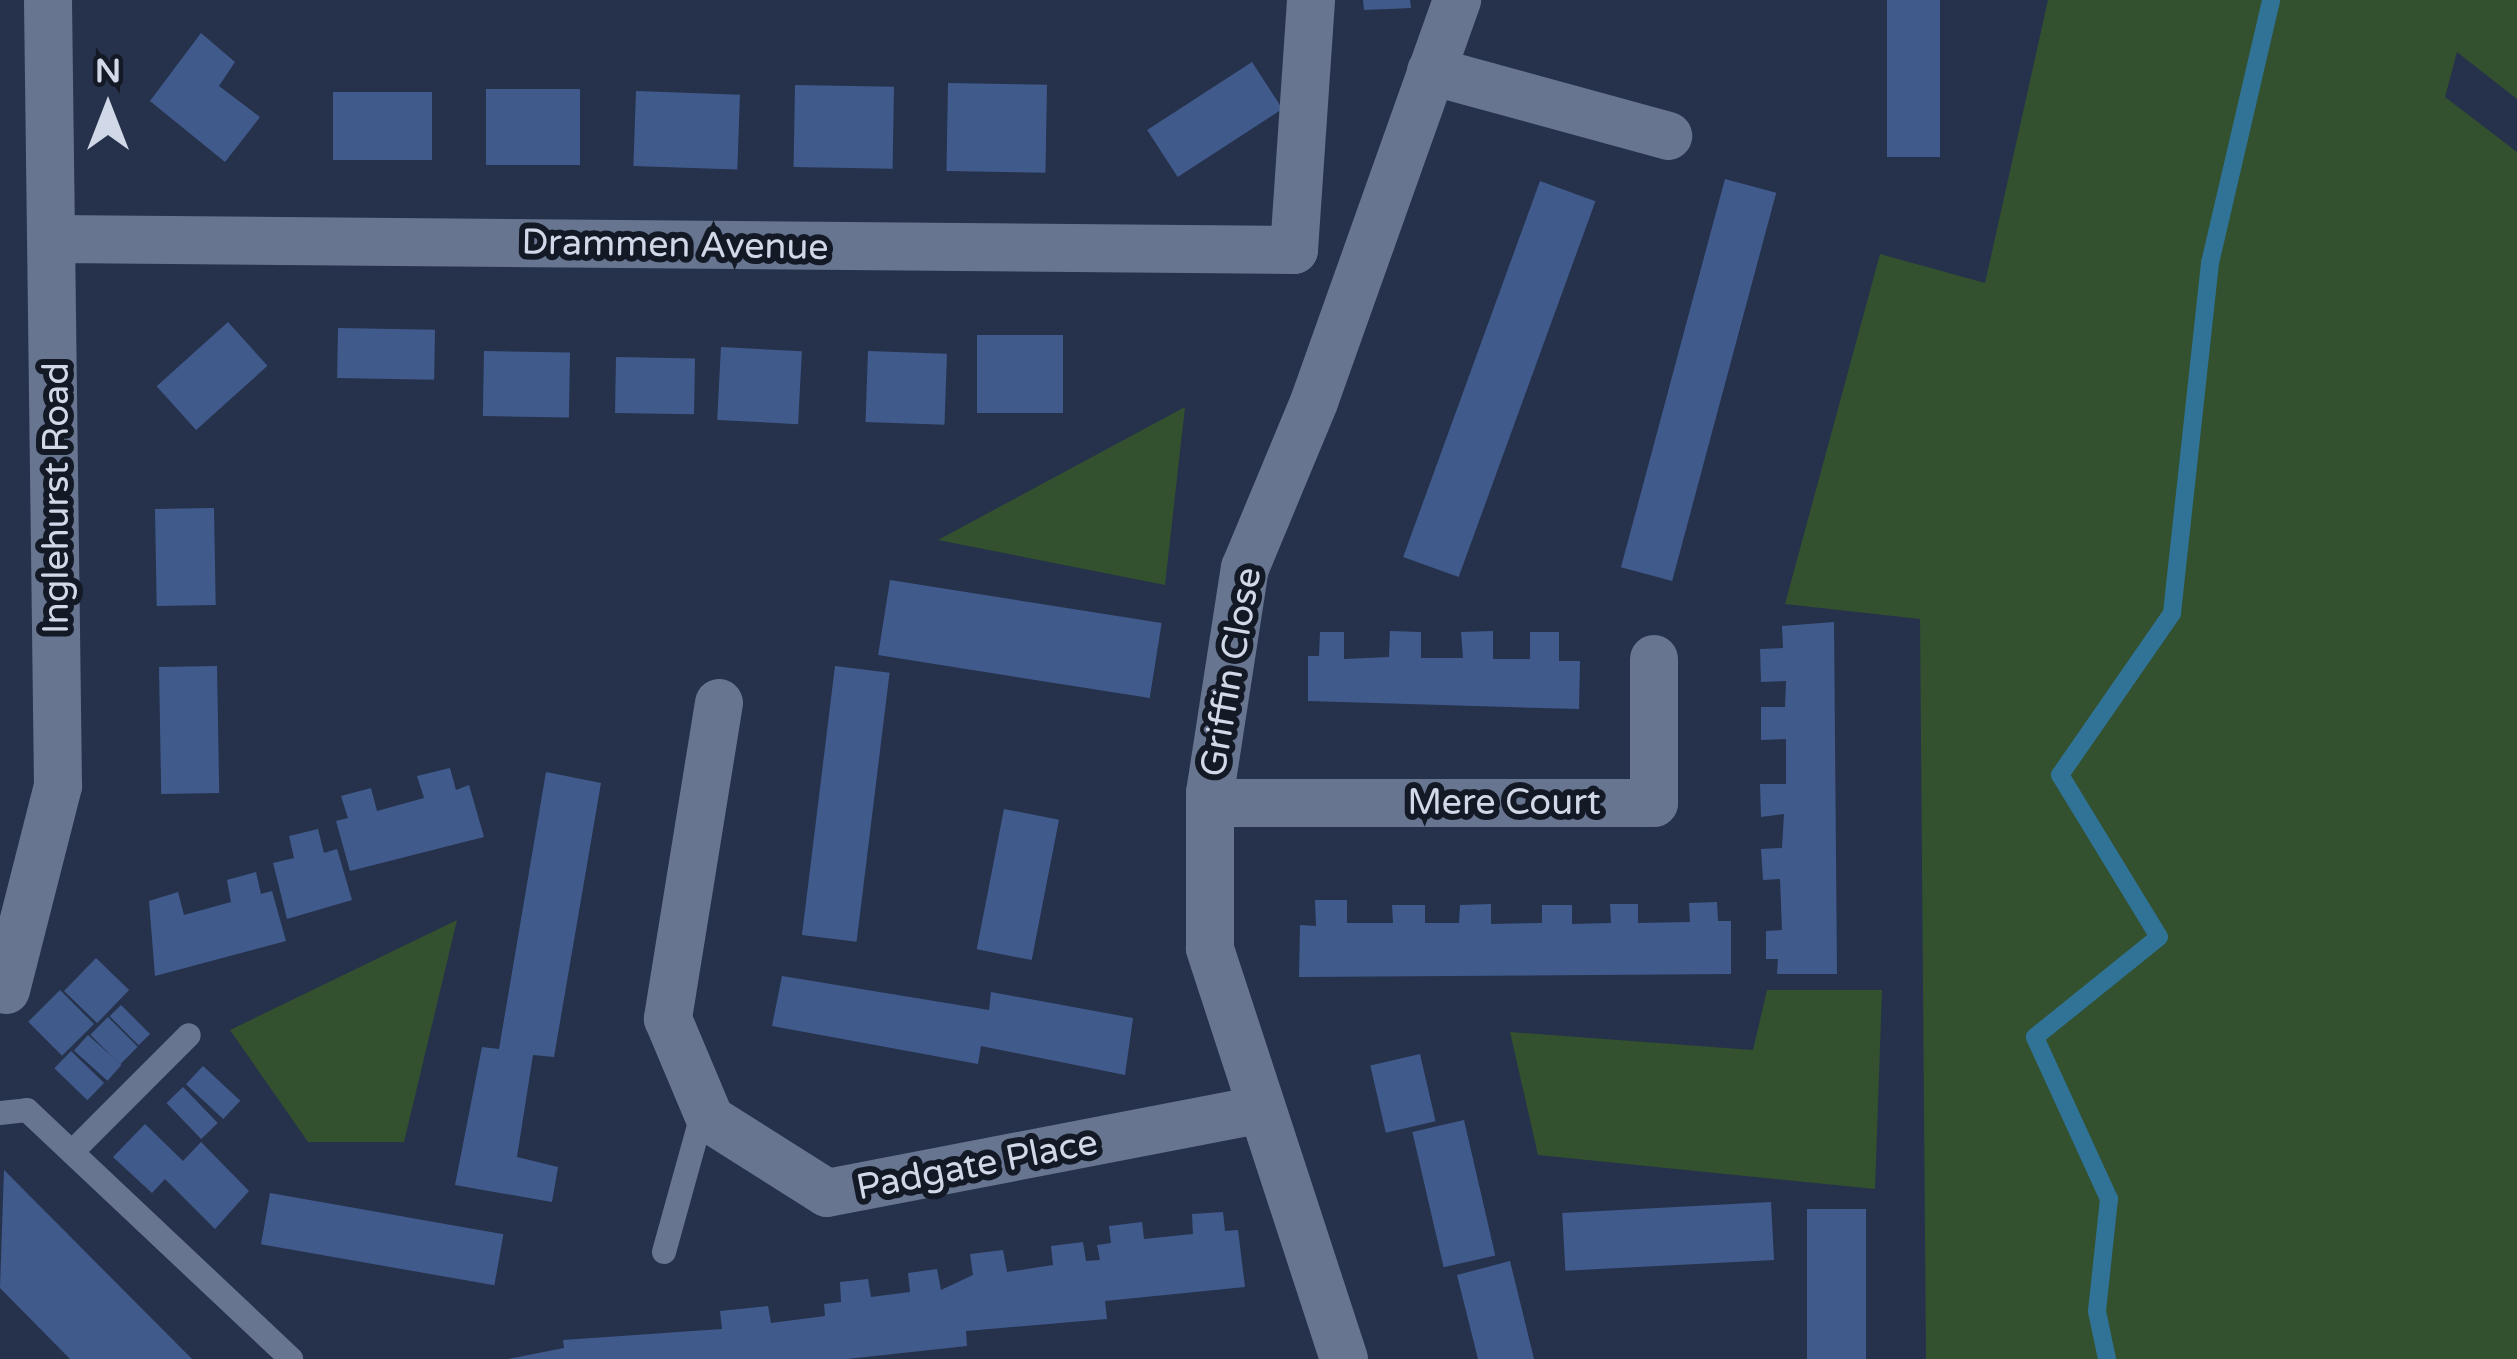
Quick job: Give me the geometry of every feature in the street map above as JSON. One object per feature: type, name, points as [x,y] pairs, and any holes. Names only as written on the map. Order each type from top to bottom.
[{"type":"street","name":"Inglehurst Road","points":[[6,990],[58,786],[55,239],[48,0]]},
{"type":"street","name":"Drammen Avenue","points":[[55,239],[1294,250],[1311,0]]},
{"type":"street","name":"Griffin Close","points":[[1344,1359],[1258,1111],[1210,948],[1210,803],[1245,568],[1314,402],[1456,0]]},
{"type":"street","points":[[1431,71],[1668,136]]},
{"type":"street","name":"Mere Court","points":[[1210,803],[1654,803],[1654,659]]},
{"type":"street","name":"Padgate Place","points":[[718,703],[668,1019],[710,1119],[827,1193],[1258,1111]]},
{"type":"lane","points":[[72,1152],[189,1035]]},
{"type":"lane","points":[[664,1252],[704,1106]]},
{"type":"lane","points":[[0,1113],[28,1111],[291,1359]]},
{"type":"green space","points":[[2048,0],[2517,0],[2517,99],[2457,52],[2445,97],[2517,152],[2517,1359],[1926,1359],[1920,619],[1785,604],[1880,254],[1985,283]]},
{"type":"green space","points":[[1185,407],[1165,585],[938,540]]},
{"type":"green space","points":[[457,920],[404,1142],[308,1142],[230,1030]]},
{"type":"green space","points":[[1767,990],[1882,990],[1875,1189],[1538,1155],[1510,1032],[1753,1050]]},
{"type":"building","points":[[1363,0],[1410,0],[1411,8],[1364,10]]},
{"type":"building","points":[[1887,0],[1940,0],[1940,157],[1887,157]]},
{"type":"building","points":[[201,33],[235,62],[219,86],[260,117],[225,162],[150,101]]},
{"type":"building","points":[[1252,62],[1282,109],[1178,177],[1147,130]]},
{"type":"building","points":[[948,83],[1047,85],[1045,173],[946,171]]},
{"type":"building","points":[[795,85],[894,87],[893,169],[794,167]]},
{"type":"building","points":[[486,89],[580,89],[580,165],[486,165]]},
{"type":"building","points":[[636,91],[740,95],[737,170],[633,166]]},
{"type":"building","points":[[333,92],[432,92],[432,160],[333,160]]},
{"type":"building","points":[[1725,179],[1776,193],[1672,581],[1621,567]]},
{"type":"building","points":[[1540,181],[1595,201],[1459,577],[1403,557]]},
{"type":"building","points":[[228,322],[267,366],[196,430],[157,386]]},
{"type":"building","points":[[338,328],[435,330],[434,380],[337,378]]},
{"type":"building","points":[[977,335],[1063,335],[1063,413],[977,413]]},
{"type":"building","points":[[721,347],[802,351],[798,424],[717,420]]},
{"type":"building","points":[[484,351],[570,353],[569,417],[483,416]]},
{"type":"building","points":[[868,351],[947,354],[944,425],[866,422]]},
{"type":"building","points":[[616,357],[695,358],[694,414],[615,413]]},
{"type":"building","points":[[214,508],[216,605],[157,606],[155,509]]},
{"type":"building","points":[[890,580],[1162,623],[1150,698],[878,655]]},
{"type":"building","points":[[1834,622],[1837,974],[1777,974],[1778,959],[1766,959],[1766,931],[1782,930],[1780,879],[1763,880],[1761,849],[1782,848],[1784,814],[1761,817],[1760,784],[1786,784],[1786,739],[1761,740],[1761,707],[1785,707],[1786,681],[1761,682],[1760,649],[1783,648],[1782,626]]},
{"type":"building","points":[[1390,631],[1421,632],[1421,658],[1463,658],[1461,632],[1493,631],[1493,659],[1530,659],[1530,632],[1559,632],[1559,661],[1580,661],[1579,709],[1308,701],[1308,656],[1319,656],[1320,632],[1344,632],[1344,659],[1389,657]]},
{"type":"building","points":[[217,666],[219,793],[161,794],[159,667]]},
{"type":"building","points":[[835,666],[890,673],[857,942],[802,935]]},
{"type":"building","points":[[450,768],[456,790],[469,785],[484,837],[350,871],[336,821],[348,818],[341,796],[371,788],[377,811],[424,798],[417,776]]},
{"type":"building","points":[[546,772],[601,783],[554,1057],[533,1055],[517,1157],[558,1167],[552,1202],[455,1185],[482,1047],[499,1049]]},
{"type":"building","points":[[1004,809],[1059,820],[1032,960],[977,949]]},
{"type":"building","points":[[318,829],[324,853],[337,849],[352,900],[287,919],[273,863],[294,858],[289,836]]},
{"type":"building","points":[[256,872],[261,894],[272,891],[286,941],[155,976],[149,901],[178,892],[184,915],[231,902],[227,880]]},
{"type":"building","points":[[1315,900],[1347,900],[1347,923],[1393,923],[1392,905],[1425,905],[1425,923],[1459,923],[1460,905],[1491,904],[1491,924],[1542,923],[1542,905],[1572,905],[1572,924],[1611,923],[1610,904],[1638,904],[1638,923],[1690,922],[1689,903],[1717,902],[1718,921],[1731,921],[1731,974],[1299,977],[1300,925],[1316,926]]},
{"type":"building","points":[[96,958],[129,990],[97,1023],[64,991]]},
{"type":"building","points":[[782,976],[989,1010],[991,992],[1133,1018],[1125,1075],[981,1046],[978,1064],[772,1026]]},
{"type":"building","points":[[60,990],[94,1024],[62,1056],[28,1022]]},
{"type":"building","points":[[121,1005],[150,1034],[139,1045],[110,1016]]},
{"type":"building","points":[[108,1017],[138,1047],[120,1064],[90,1035]]},
{"type":"building","points":[[88,1035],[121,1065],[107,1081],[74,1051]]},
{"type":"building","points":[[71,1051],[104,1083],[87,1100],[54,1068]]},
{"type":"building","points":[[1420,1054],[1436,1121],[1386,1133],[1370,1065]]},
{"type":"building","points":[[203,1066],[240,1101],[223,1119],[186,1084]]},
{"type":"building","points":[[183,1087],[218,1123],[201,1139],[166,1103]]},
{"type":"building","points":[[1464,1120],[1495,1255],[1444,1267],[1412,1132]]},
{"type":"building","points":[[145,1124],[183,1161],[201,1142],[249,1191],[215,1229],[165,1179],[152,1193],[113,1157]]},
{"type":"building","points":[[4,1170],[192,1359],[70,1359],[0,1288]]},
{"type":"building","points":[[270,1193],[503,1234],[494,1285],[261,1244]]},
{"type":"building","points":[[1771,1202],[1774,1260],[1565,1271],[1562,1213]]},
{"type":"building","points":[[1807,1209],[1866,1209],[1866,1359],[1807,1359]]},
{"type":"building","points":[[1223,1212],[1225,1231],[1238,1230],[1245,1287],[1105,1301],[1107,1319],[966,1331],[967,1346],[847,1359],[508,1359],[564,1348],[563,1340],[722,1329],[720,1311],[768,1306],[771,1323],[825,1316],[824,1304],[841,1302],[840,1282],[868,1279],[871,1297],[910,1292],[908,1273],[937,1269],[941,1290],[973,1275],[970,1254],[1003,1250],[1007,1272],[1053,1265],[1051,1246],[1083,1242],[1086,1261],[1100,1260],[1097,1245],[1111,1243],[1109,1226],[1142,1222],[1144,1239],[1193,1234],[1192,1214]]},
{"type":"building","points":[[1510,1261],[1534,1359],[1478,1359],[1457,1275]]},
{"type":"waterway","points":[[2107,1359],[2097,1311],[2109,1199],[2035,1037],[2159,937],[2060,775],[2172,613],[2210,263],[2271,0]]}]
